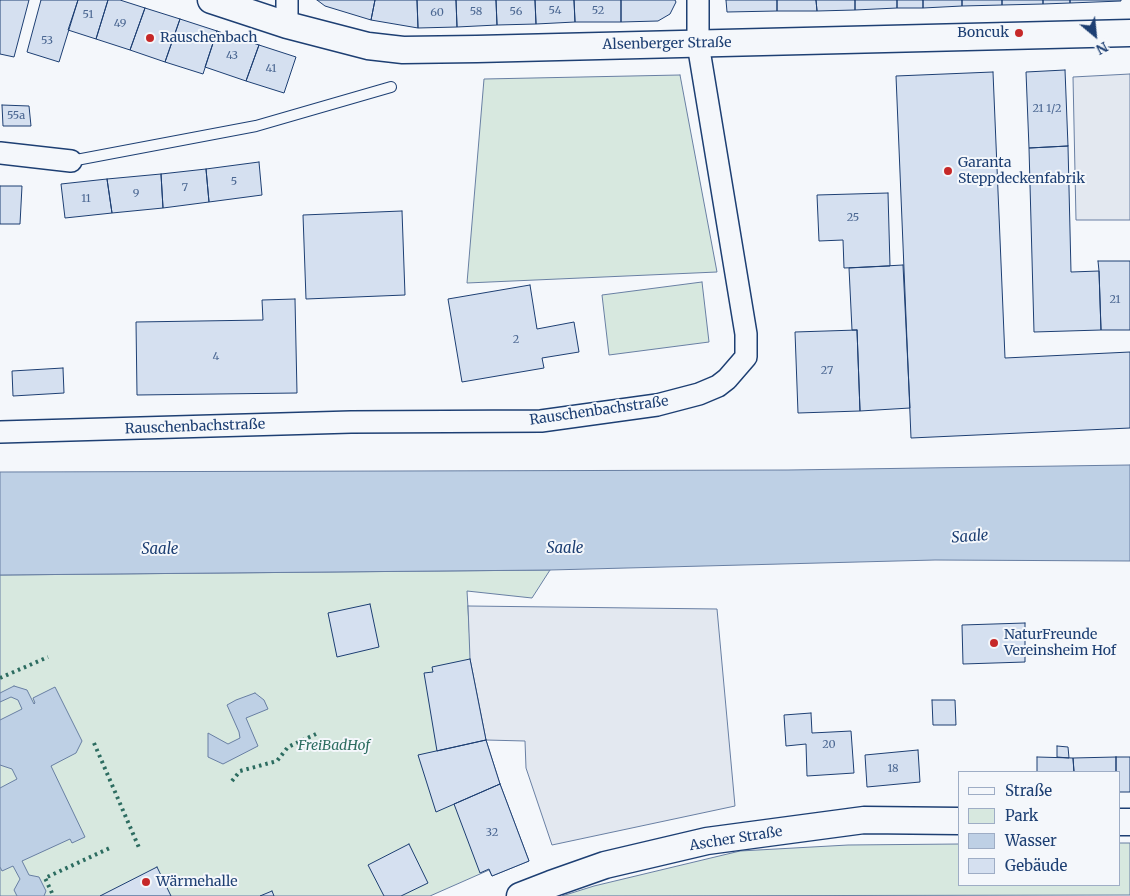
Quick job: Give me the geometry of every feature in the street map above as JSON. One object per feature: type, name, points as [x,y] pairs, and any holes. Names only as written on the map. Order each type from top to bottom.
[{"type":"street","name":"Alsenberger Straße","points":[[211,0],[287,12],[368,46],[403,50],[1130,33]]},
{"type":"street","name":"Rauschenbachstraße","points":[[0,432],[351,422],[541,422],[657,405],[699,394],[718,386],[727,379],[746,357],[746,334],[698,44],[698,0]]},
{"type":"street","points":[[0,154],[72,161]]},
{"type":"street","name":"Ascher Straße","points":[[520,896],[604,865],[707,841],[864,820],[958,821]]},
{"type":"lane","points":[[72,161],[256,126],[391,87]]},
{"type":"green space","points":[[680,75],[717,272],[467,283],[484,79]]},
{"type":"green space","points":[[702,282],[709,342],[609,355],[602,295]]},
{"type":"green space","name":"FreiBadHof","points":[[550,570],[532,598],[467,591],[471,659],[486,740],[500,784],[529,861],[492,876],[489,870],[430,896],[0,896],[0,575]]},
{"type":"green space","points":[[1120,843],[1130,843],[1130,895],[562,896],[594,886],[740,851],[848,845],[958,844],[958,886],[1120,886]]},
{"type":"shaded area","points":[[1130,74],[1130,220],[1076,220],[1073,77]]},
{"type":"shaded area","points":[[468,606],[717,609],[735,806],[552,845],[526,768],[525,741],[486,740],[470,659]]},
{"type":"water","name":"Saale","points":[[1130,465],[1130,561],[935,560],[550,570],[0,575],[0,472],[788,470]]},
{"type":"water","points":[[14,686],[27,690],[34,704],[33,698],[55,687],[82,741],[76,753],[51,766],[85,837],[72,843],[70,839],[22,861],[29,875],[39,877],[46,891],[44,896],[17,896],[14,890],[20,879],[13,866],[2,871],[0,867],[0,788],[17,779],[12,769],[0,765],[0,720],[22,709],[18,700],[11,697],[0,702],[0,693]]},
{"type":"water","points":[[255,693],[264,700],[268,709],[246,718],[258,746],[223,764],[208,757],[208,733],[228,744],[240,738],[227,705]]},
{"type":"building","points":[[0,0],[29,0],[14,57],[0,54]]},
{"type":"building","points":[[41,0],[78,0],[59,62],[27,52]]},
{"type":"building","points":[[78,0],[108,0],[96,39],[68,30]]},
{"type":"building","points":[[108,0],[120,0],[145,8],[130,50],[96,39]]},
{"type":"building","points":[[317,0],[375,0],[371,20],[325,6]]},
{"type":"building","points":[[375,0],[417,0],[418,28],[371,20]]},
{"type":"building","points":[[417,0],[456,0],[457,27],[418,28]]},
{"type":"building","points":[[456,0],[496,0],[497,25],[457,27]]},
{"type":"building","points":[[496,0],[535,0],[536,24],[497,25]]},
{"type":"building","points":[[535,0],[574,0],[575,22],[536,24]]},
{"type":"building","points":[[574,0],[621,0],[621,22],[575,22]]},
{"type":"building","points":[[621,0],[675,0],[676,2],[670,14],[658,21],[621,22]]},
{"type":"building","points":[[726,0],[777,0],[777,11],[727,12]]},
{"type":"building","points":[[777,0],[816,0],[817,11],[777,11]]},
{"type":"building","points":[[816,0],[855,0],[855,10],[817,11]]},
{"type":"building","points":[[855,0],[897,0],[897,8],[855,10]]},
{"type":"building","points":[[897,0],[923,0],[923,8],[897,8]]},
{"type":"building","points":[[923,0],[962,0],[962,6],[923,8]]},
{"type":"building","points":[[962,0],[1002,0],[1002,5],[962,6]]},
{"type":"building","points":[[1002,0],[1043,0],[1043,4],[1002,5]]},
{"type":"building","points":[[1043,0],[1070,0],[1070,3],[1043,4]]},
{"type":"building","points":[[1070,0],[1121,0],[1121,1],[1070,3]]},
{"type":"building","points":[[145,8],[180,19],[165,62],[130,50]]},
{"type":"building","points":[[180,19],[217,31],[203,74],[165,62]]},
{"type":"building","points":[[217,31],[259,45],[246,81],[205,67]]},
{"type":"building","points":[[259,45],[296,57],[284,93],[246,81]]},
{"type":"building","points":[[1065,70],[1068,146],[1029,148],[1026,72]]},
{"type":"building","name":"Garanta Steppdeckenfabrik","points":[[993,72],[1005,358],[1130,352],[1130,428],[911,438],[896,76]]},
{"type":"building","points":[[2,105],[29,106],[31,126],[3,126]]},
{"type":"building","points":[[1068,146],[1071,272],[1099,271],[1101,330],[1034,332],[1029,148]]},
{"type":"building","points":[[259,162],[262,195],[209,202],[206,169]]},
{"type":"building","points":[[206,169],[209,202],[163,208],[161,174]]},
{"type":"building","points":[[161,174],[163,208],[112,213],[107,179]]},
{"type":"building","points":[[107,179],[112,213],[65,218],[61,184]]},
{"type":"building","points":[[0,186],[22,186],[20,224],[0,224]]},
{"type":"building","points":[[888,193],[890,266],[844,268],[843,240],[819,241],[817,195]]},
{"type":"building","points":[[402,211],[405,295],[306,299],[303,215]]},
{"type":"building","points":[[1098,261],[1130,261],[1130,330],[1101,330]]},
{"type":"building","points":[[903,265],[910,408],[860,411],[857,330],[852,330],[849,268]]},
{"type":"building","points":[[530,285],[537,329],[574,322],[579,352],[542,358],[544,368],[462,382],[448,299]]},
{"type":"building","points":[[295,299],[297,393],[137,395],[136,322],[263,320],[262,300]]},
{"type":"building","points":[[857,330],[860,411],[798,413],[795,332]]},
{"type":"building","points":[[63,368],[64,393],[13,396],[12,371]]},
{"type":"building","points":[[370,604],[379,647],[337,657],[328,613]]},
{"type":"building","name":"NaturFreunde Vereinsheim Hof","points":[[1025,623],[1025,662],[963,664],[962,625]]},
{"type":"building","points":[[470,659],[486,740],[437,751],[424,673],[433,672],[432,667]]},
{"type":"building","points":[[932,700],[955,700],[956,725],[933,725]]},
{"type":"building","points":[[811,713],[812,733],[851,731],[854,773],[807,776],[806,744],[786,746],[784,715]]},
{"type":"building","points":[[486,740],[500,784],[436,812],[418,755]]},
{"type":"building","points":[[1057,746],[1068,747],[1069,758],[1057,757]]},
{"type":"building","points":[[918,750],[920,782],[867,787],[865,755]]},
{"type":"building","points":[[1037,757],[1073,758],[1074,771],[1037,771]]},
{"type":"building","points":[[1116,757],[1130,757],[1130,792],[1120,792],[1120,771],[1116,771]]},
{"type":"building","points":[[1116,757],[1116,771],[1074,771],[1073,758]]},
{"type":"building","points":[[500,784],[529,861],[492,876],[489,869],[480,873],[454,804]]},
{"type":"building","points":[[409,844],[428,883],[401,896],[384,896],[368,865]]},
{"type":"building","name":"Wärmehalle","points":[[157,867],[171,896],[100,896]]},
{"type":"building","points":[[272,891],[274,896],[260,896]]},
{"type":"hedge","points":[[0,678],[48,657]]},
{"type":"hedge","points":[[232,781],[240,771],[277,761],[288,747],[316,734]]},
{"type":"hedge","points":[[94,743],[140,850]]},
{"type":"hedge","points":[[52,893],[45,878],[112,847]]},
{"type":"place","name":"Boncuk","points":[[1019,33]]},
{"type":"place","name":"Rauschenbach","points":[[150,38]]},
{"type":"place","name":"Garanta Steppdeckenfabrik","points":[[948,171]]},
{"type":"place","name":"NaturFreunde Vereinsheim Hof","points":[[994,643]]},
{"type":"place","name":"Wärmehalle","points":[[146,882]]}]
